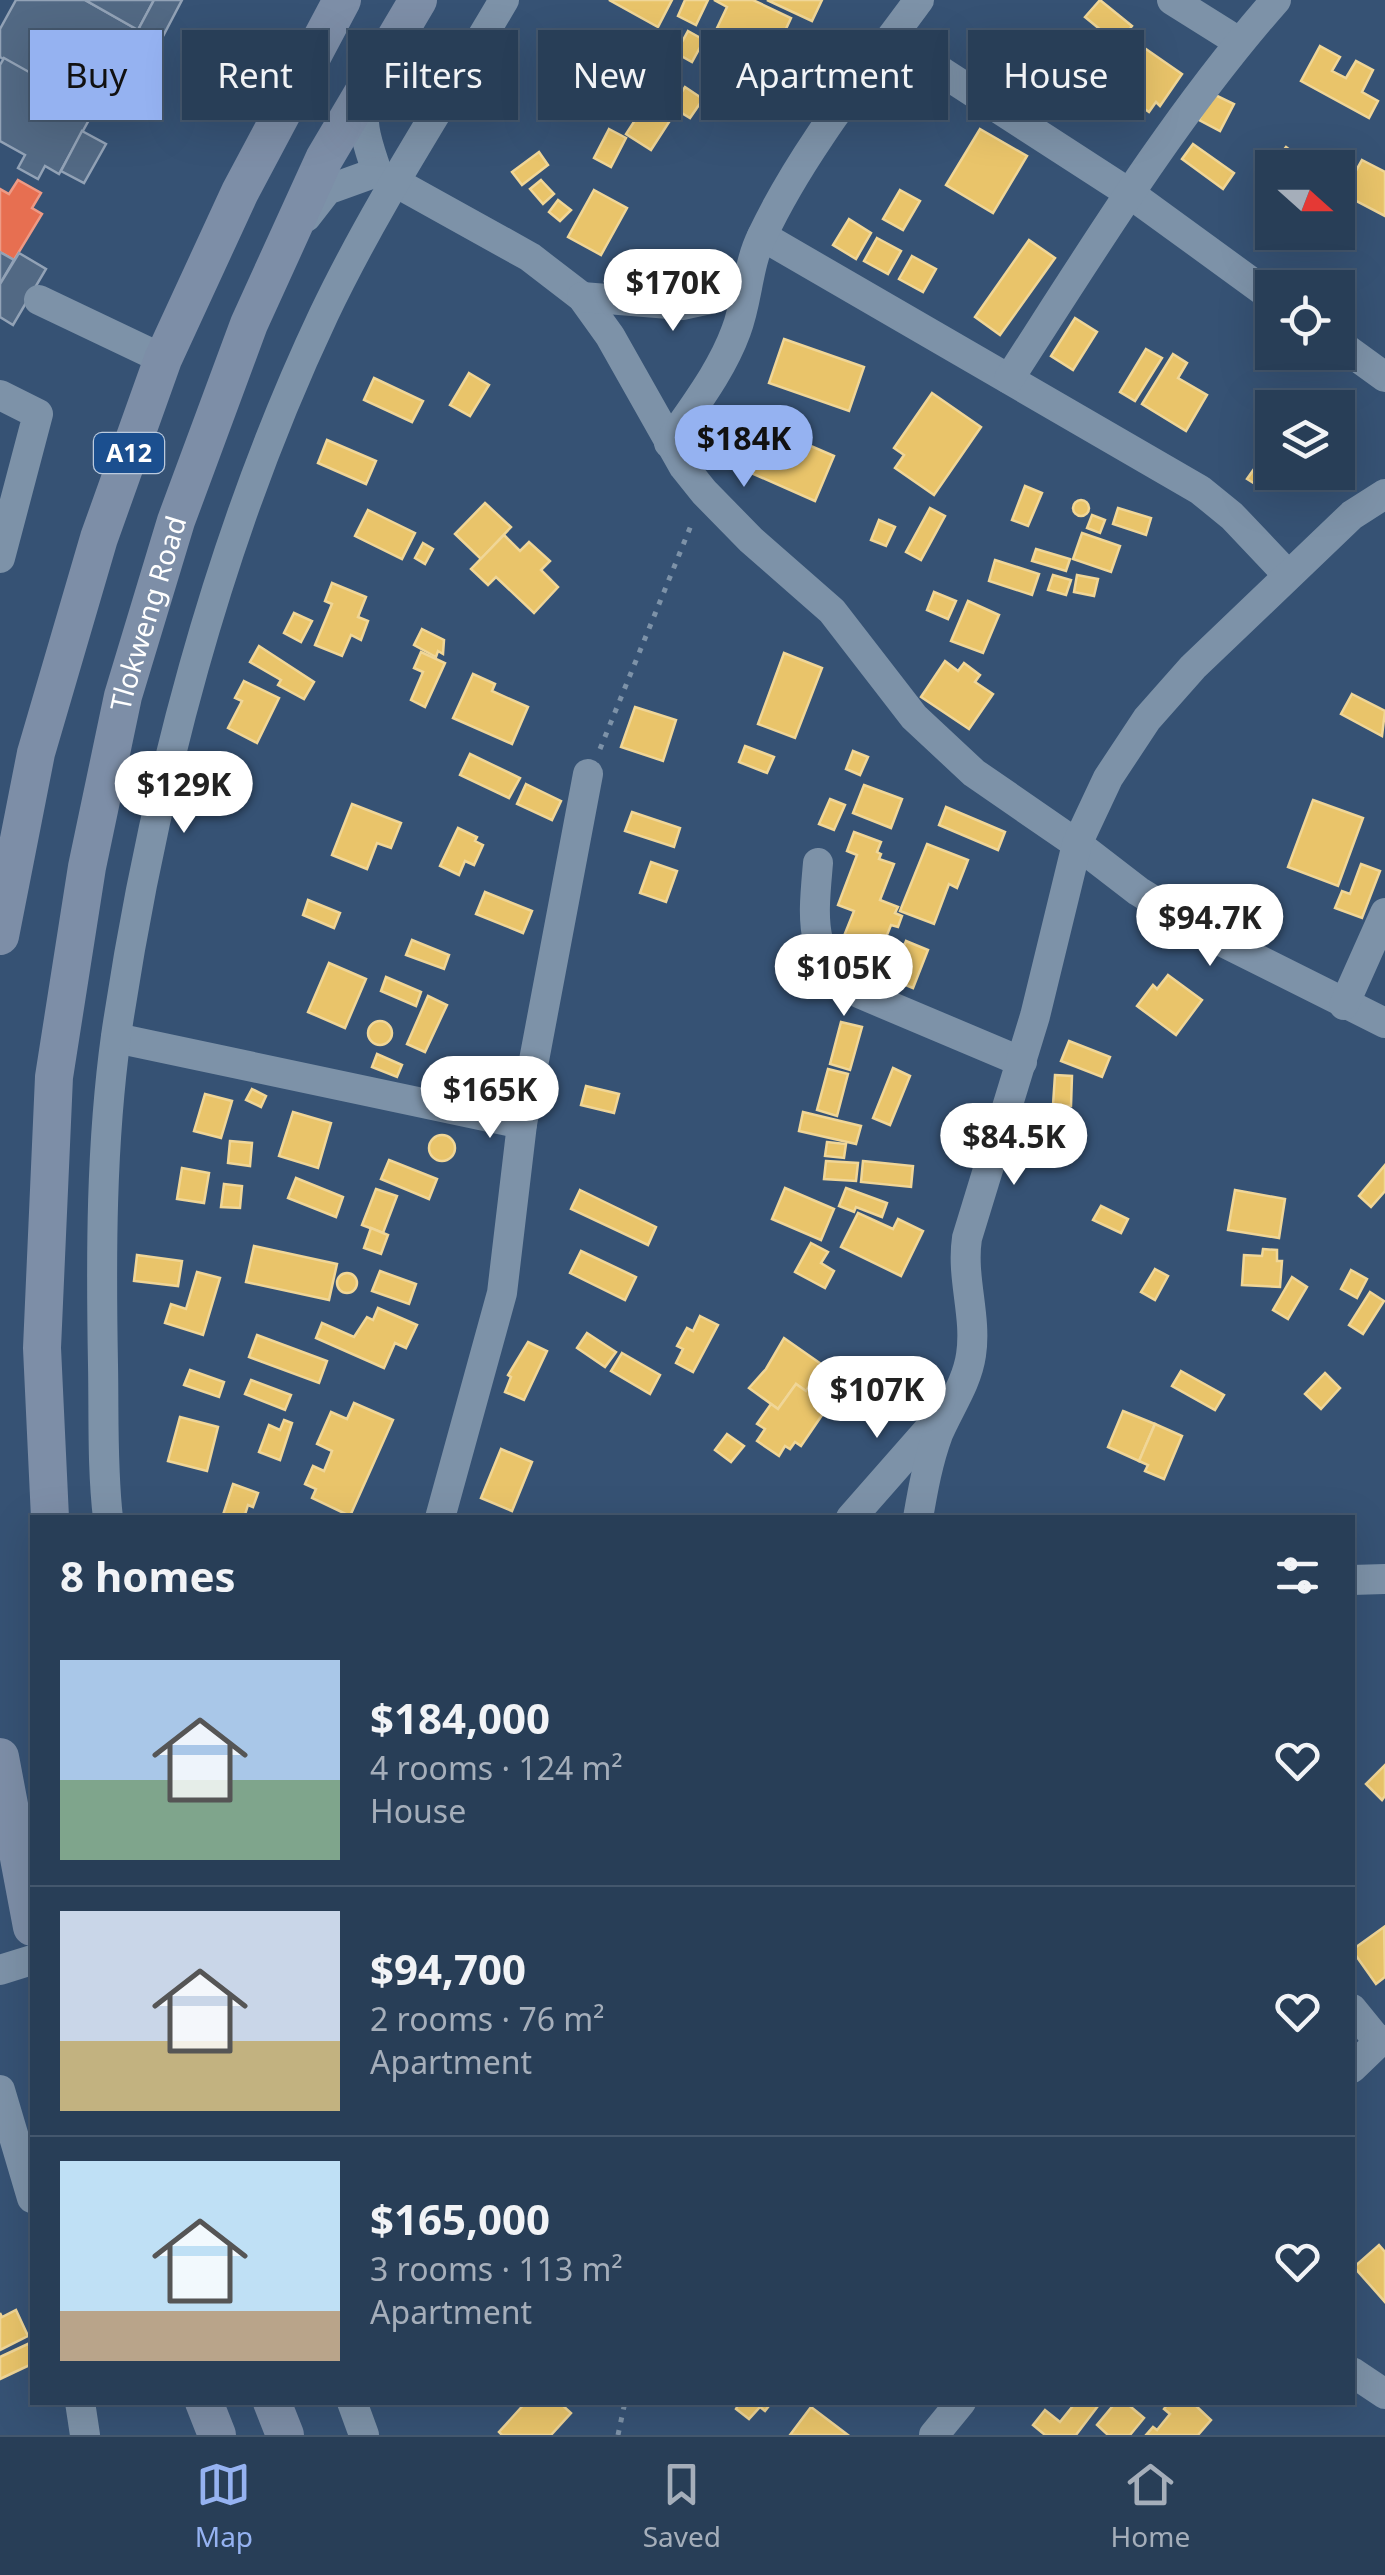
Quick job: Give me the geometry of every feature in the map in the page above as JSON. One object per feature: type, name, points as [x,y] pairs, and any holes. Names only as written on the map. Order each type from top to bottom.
[{"type":"main road","name":"A12","points":[[0,936],[36,754],[98,538],[163,359],[240,192],[342,0]]},
{"type":"main road","name":"Tlokweng Road","points":[[399,30],[418,0]]},
{"type":"main road","name":"Tlokweng Road","points":[[50,1515],[42,1348],[54,1077],[86,867],[124,696],[176,522],[249,324],[324,159],[348,117]]},
{"type":"main road","points":[[0,1757],[30,1917]]},
{"type":"main road","points":[[205,2405],[217,2435]]},
{"type":"main road","points":[[273,2405],[285,2435]]},
{"type":"street","points":[[108,1515],[102,1213],[116,1038],[167,764],[222,576],[264,453],[317,331],[386,178],[504,0]]},
{"type":"street","points":[[897,30],[919,0]]},
{"type":"street","points":[[1172,0],[1239,42]]},
{"type":"street","points":[[1010,380],[1129,193],[1239,42],[1276,0]]},
{"type":"street","points":[[948,76],[1129,193],[1255,285]]},
{"type":"street","points":[[362,120],[386,178],[530,257],[582,297],[610,336],[669,443],[704,492],[751,540],[832,611],[914,717],[974,773],[1078,844],[1138,891],[1209,935],[1385,1023]]},
{"type":"street","points":[[669,443],[738,329],[747,281],[762,236],[833,120]]},
{"type":"street","points":[[288,238],[328,190],[386,178]]},
{"type":"street","points":[[762,236],[1200,490],[1232,516],[1288,575]]},
{"type":"street","points":[[582,297],[682,305],[710,299],[747,281]]},
{"type":"street","points":[[39,300],[163,359]]},
{"type":"street","points":[[1355,352],[1381,365]]},
{"type":"street","points":[[0,394],[38,414],[0,558]]},
{"type":"street","points":[[919,1515],[927,1469],[950,1406],[968,1372],[972,1353],[964,1276],[967,1238],[1022,1062],[1078,844],[1108,778],[1148,719],[1193,667],[1352,515],[1385,494]]},
{"type":"street","points":[[441,1515],[502,1293],[522,1124],[588,774]]},
{"type":"street","points":[[818,863],[813,914],[819,948],[827,966],[841,982],[1022,1062]]},
{"type":"street","points":[[1344,1005],[1385,914]]},
{"type":"street","points":[[116,1038],[522,1124]]},
{"type":"street","points":[[854,1515],[950,1406]]},
{"type":"street","points":[[1355,1580],[1385,1580]]},
{"type":"street","points":[[0,1970],[30,1961]]},
{"type":"street","points":[[1355,2012],[1382,2041],[1355,2065]]},
{"type":"street","points":[[0,2090],[30,2191]]},
{"type":"street","points":[[1355,2374],[1385,2394]]},
{"type":"street","points":[[80,2405],[85,2435]]},
{"type":"street","points":[[353,2405],[364,2435]]},
{"type":"street","points":[[934,2435],[959,2405]]},
{"type":"path","points":[[588,774],[704,492]]},
{"type":"path","points":[[618,2435],[625,2405]]},
{"type":"building: Homes","points":[[609,0],[672,0],[658,27]]},
{"type":"building: Homes","points":[[685,0],[708,0],[696,25],[678,16]]},
{"type":"building: Homes","points":[[714,0],[753,0],[791,18],[785,30],[722,30],[717,28],[727,7]]},
{"type":"building: Homes","points":[[767,0],[822,0],[812,21]]},
{"type":"building: Homes","points":[[1100,0],[1132,26],[1129,30],[1101,30],[1085,17]]},
{"type":"building: Homes","points":[[688,31],[701,38],[692,62],[681,56],[681,44]]},
{"type":"building: Homes","points":[[1320,46],[1340,57],[1332,71],[1346,78],[1356,61],[1373,70],[1362,92],[1378,101],[1369,118],[1301,81]]},
{"type":"building: Homes","points":[[1144,48],[1182,74],[1160,106],[1156,102],[1149,112],[1144,108]]},
{"type":"building: Homes","points":[[685,87],[701,98],[690,118],[681,112]]},
{"type":"building: Homes","points":[[1213,94],[1234,104],[1220,131],[1199,120]]},
{"type":"building: Homes","points":[[635,120],[670,120],[651,150],[626,134]]},
{"type":"building: Homes","points":[[609,129],[626,138],[611,167],[594,158]]},
{"type":"building: Homes","points":[[980,129],[1027,156],[993,213],[946,185]]},
{"type":"building: Homes","points":[[1193,144],[1234,173],[1223,189],[1182,159]]},
{"type":"building: Homes","points":[[539,152],[548,165],[522,185],[512,172]]},
{"type":"building: Homes","points":[[1362,160],[1385,172],[1385,216],[1355,200],[1355,173]]},
{"type":"building: Homes","points":[[541,180],[554,194],[543,204],[530,189]]},
{"type":"building: Homes","points":[[594,190],[627,208],[601,255],[568,237]]},
{"type":"building: Homes","points":[[900,190],[920,201],[903,230],[883,219]]},
{"type":"building: Homes","points":[[558,200],[571,210],[560,221],[549,212]]},
{"type":"building: Homes","points":[[849,219],[871,233],[856,259],[833,245]]},
{"type":"building: Homes","points":[[877,238],[901,251],[888,274],[864,261]]},
{"type":"building: Homes","points":[[1029,240],[1055,258],[1000,335],[975,317]]},
{"type":"building: Homes","points":[[912,256],[936,269],[923,292],[899,279]]},
{"type":"building: Homes","points":[[1075,318],[1097,332],[1073,370],[1051,356]]},
{"type":"building: Homes","points":[[784,339],[864,367],[849,411],[769,383]]},
{"type":"building: Homes","points":[[1146,349],[1162,358],[1135,401],[1120,392]]},
{"type":"building: Homes","points":[[1173,354],[1187,363],[1178,378],[1207,395],[1186,431],[1142,404]]},
{"type":"building: Homes","points":[[469,373],[489,385],[470,416],[450,405]]},
{"type":"building: Homes","points":[[374,378],[423,401],[412,422],[364,400]]},
{"type":"building: Homes","points":[[932,393],[981,427],[934,495],[895,468],[904,455],[894,448]]},
{"type":"building: Homes","points":[[753,421],[834,456],[815,501],[733,465]]},
{"type":"building: Homes","points":[[327,440],[376,461],[366,484],[318,463]]},
{"type":"building: Homes","points":[[1254,469],[1255,470],[1255,484],[1247,479]]},
{"type":"building: Homes","points":[[1025,486],[1042,493],[1028,526],[1012,520]]},
{"type":"building: Homes","points":[[1081,500],[1089,508],[1081,516],[1073,508]]},
{"type":"building: Homes","points":[[485,503],[511,527],[481,559],[455,534]]},
{"type":"building: Homes","points":[[930,508],[945,516],[921,560],[906,552]]},
{"type":"building: Homes","points":[[1118,508],[1151,518],[1146,535],[1113,524]]},
{"type":"building: Homes","points":[[368,510],[415,533],[402,559],[355,536]]},
{"type":"building: Homes","points":[[1092,515],[1105,520],[1100,533],[1087,528]]},
{"type":"building: Homes","points":[[879,520],[895,527],[886,546],[871,540]]},
{"type":"building: Homes","points":[[1082,533],[1120,546],[1111,572],[1073,559]]},
{"type":"building: Homes","points":[[504,535],[520,551],[529,542],[550,561],[541,570],[558,587],[534,613],[496,577],[488,585],[471,569]]},
{"type":"building: Homes","points":[[423,543],[433,549],[425,564],[415,558]]},
{"type":"building: Homes","points":[[1036,549],[1070,559],[1066,571],[1032,561]]},
{"type":"building: Homes","points":[[995,560],[1039,574],[1032,595],[989,581]]},
{"type":"building: Homes","points":[[1053,575],[1071,580],[1066,595],[1048,590]]},
{"type":"building: Homes","points":[[1077,575],[1098,579],[1094,596],[1074,592]]},
{"type":"building: Homes","points":[[332,583],[366,597],[358,617],[368,621],[361,640],[351,635],[342,656],[315,645],[332,604],[325,601]]},
{"type":"building: Homes","points":[[934,592],[956,601],[948,619],[927,610]]},
{"type":"building: Homes","points":[[968,601],[999,615],[983,653],[951,641]]},
{"type":"building: Homes","points":[[294,613],[312,621],[301,642],[284,633]]},
{"type":"building: Homes","points":[[422,629],[444,640],[443,654],[438,651],[436,657],[414,645]]},
{"type":"building: Homes","points":[[259,646],[314,682],[304,699],[278,685],[281,680],[250,662]]},
{"type":"building: Homes","points":[[421,652],[445,663],[425,707],[411,700],[423,672],[414,668]]},
{"type":"building: Homes","points":[[784,653],[822,668],[795,738],[758,724]]},
{"type":"building: Homes","points":[[945,661],[958,671],[964,663],[980,675],[975,682],[993,694],[969,729],[921,697]]},
{"type":"building: Homes","points":[[473,674],[495,684],[492,691],[528,707],[512,744],[453,718]]},
{"type":"building: Homes","points":[[244,681],[279,698],[257,743],[228,728],[242,701],[235,698]]},
{"type":"building: Homes","points":[[1352,694],[1385,711],[1382,736],[1341,714]]},
{"type":"building: Homes","points":[[635,707],[676,720],[663,761],[621,747]]},
{"type":"building: Homes","points":[[745,746],[774,757],[767,773],[739,762]]},
{"type":"building: Homes","points":[[853,751],[868,757],[860,775],[846,769]]},
{"type":"building: Homes","points":[[470,754],[520,778],[509,798],[460,775]]},
{"type":"building: Homes","points":[[526,784],[561,801],[552,820],[517,804]]},
{"type":"building: Homes","points":[[864,785],[902,799],[891,828],[853,813]]},
{"type":"building: Homes","points":[[830,799],[845,805],[834,830],[819,824]]},
{"type":"building: Homes","points":[[1313,800],[1363,818],[1338,886],[1288,867]]},
{"type":"building: Homes","points":[[352,804],[401,823],[391,848],[377,843],[367,869],[332,855]]},
{"type":"building: Homes","points":[[946,807],[1005,832],[998,850],[939,825]]},
{"type":"building: Homes","points":[[632,812],[680,828],[674,847],[625,831]]},
{"type":"building: Homes","points":[[458,828],[477,837],[475,841],[483,845],[474,865],[465,861],[459,875],[440,866]]},
{"type":"building: Homes","points":[[854,832],[881,842],[879,859],[894,864],[880,900],[898,907],[895,913],[902,916],[898,927],[891,925],[877,960],[840,946],[854,911],[838,905],[857,855],[847,851]]},
{"type":"building: Homes","points":[[927,844],[968,860],[957,888],[949,884],[934,924],[900,911]]},
{"type":"building: Homes","points":[[651,862],[677,871],[666,902],[640,893]]},
{"type":"building: Homes","points":[[1361,864],[1380,871],[1362,918],[1335,908],[1342,891],[1350,894]]},
{"type":"building: Homes","points":[[485,892],[532,911],[523,933],[476,914]]},
{"type":"building: Homes","points":[[308,900],[340,913],[334,928],[303,915]]},
{"type":"building: Homes","points":[[886,938],[904,945],[889,985],[870,978]]},
{"type":"building: Homes","points":[[412,940],[449,955],[444,969],[406,955]]},
{"type":"building: Homes","points":[[906,941],[928,950],[913,988],[891,979]]},
{"type":"building: Homes","points":[[329,963],[366,979],[345,1028],[308,1012]]},
{"type":"building: Homes","points":[[1168,975],[1202,1000],[1176,1035],[1137,1006],[1153,985],[1157,989]]},
{"type":"building: Homes","points":[[386,977],[421,992],[416,1006],[381,991]]},
{"type":"building: Homes","points":[[428,996],[447,1005],[425,1052],[407,1044]]},
{"type":"building: Homes","points":[[380,1021],[392,1033],[380,1045],[368,1033]]},
{"type":"building: Homes","points":[[841,1022],[862,1027],[850,1070],[830,1064]]},
{"type":"building: Homes","points":[[1069,1041],[1110,1057],[1102,1077],[1061,1061]]},
{"type":"building: Homes","points":[[377,1054],[402,1065],[397,1077],[372,1067]]},
{"type":"building: Homes","points":[[893,1068],[910,1076],[890,1125],[873,1118]]},
{"type":"building: Homes","points":[[828,1069],[848,1074],[837,1116],[817,1110]]},
{"type":"building: Homes","points":[[1055,1075],[1072,1076],[1071,1106],[1053,1105]]},
{"type":"building: Homes","points":[[586,1086],[619,1094],[614,1113],[581,1105]]},
{"type":"building: Homes","points":[[252,1089],[266,1096],[261,1107],[246,1100]]},
{"type":"building: Homes","points":[[205,1094],[232,1101],[221,1138],[194,1131]]},
{"type":"building: Homes","points":[[1054,1111],[1066,1111],[1064,1159],[1048,1159],[1048,1125],[1054,1125]]},
{"type":"building: Homes","points":[[293,1112],[331,1123],[318,1168],[279,1156]]},
{"type":"building: Homes","points":[[803,1112],[861,1126],[856,1144],[799,1131]]},
{"type":"building: Homes","points":[[442,1135],[451,1139],[455,1148],[451,1157],[442,1161],[433,1157],[429,1148],[433,1139]]},
{"type":"building: Homes","points":[[230,1141],[252,1143],[250,1166],[228,1163]]},
{"type":"building: Homes","points":[[827,1142],[846,1144],[844,1158],[825,1156]]},
{"type":"building: Homes","points":[[389,1160],[437,1179],[429,1199],[381,1179]]},
{"type":"building: Homes","points":[[826,1161],[858,1163],[856,1181],[824,1179]]},
{"type":"building: Homes","points":[[863,1161],[913,1166],[911,1187],[861,1182]]},
{"type":"building: Homes","points":[[1385,1165],[1385,1191],[1371,1207],[1359,1196]]},
{"type":"building: Homes","points":[[182,1168],[209,1173],[204,1203],[177,1199]]},
{"type":"building: Homes","points":[[296,1178],[343,1197],[336,1217],[288,1198]]},
{"type":"building: Homes","points":[[224,1184],[242,1186],[240,1208],[221,1207]]},
{"type":"building: Homes","points":[[785,1188],[834,1209],[821,1240],[772,1219]]},
{"type":"building: Homes","points":[[846,1188],[887,1203],[882,1217],[856,1207],[854,1212],[839,1206]]},
{"type":"building: Homes","points":[[376,1189],[397,1196],[383,1233],[362,1225]]},
{"type":"building: Homes","points":[[580,1190],[656,1227],[648,1245],[571,1209]]},
{"type":"building: Homes","points":[[1235,1190],[1285,1199],[1279,1238],[1228,1230]]},
{"type":"building: Homes","points":[[1101,1206],[1128,1219],[1121,1233],[1093,1220]]},
{"type":"building: Homes","points":[[858,1213],[893,1229],[898,1219],[923,1231],[901,1276],[841,1247]]},
{"type":"building: Homes","points":[[371,1228],[388,1235],[381,1254],[364,1248]]},
{"type":"building: Homes","points":[[811,1243],[828,1252],[821,1263],[834,1271],[825,1288],[795,1272]]},
{"type":"building: Homes","points":[[254,1246],[337,1264],[329,1300],[246,1282]]},
{"type":"building: Homes","points":[[1263,1249],[1277,1250],[1277,1261],[1282,1261],[1280,1287],[1242,1285],[1244,1255],[1262,1256]]},
{"type":"building: Homes","points":[[581,1251],[636,1277],[625,1300],[570,1273]]},
{"type":"building: Homes","points":[[137,1255],[182,1261],[178,1286],[134,1281]]},
{"type":"building: Homes","points":[[1155,1269],[1168,1276],[1155,1300],[1141,1292]]},
{"type":"building: Homes","points":[[1351,1270],[1367,1279],[1357,1298],[1341,1289]]},
{"type":"building: Homes","points":[[380,1271],[416,1284],[409,1304],[372,1291]]},
{"type":"building: Homes","points":[[197,1272],[220,1278],[203,1335],[165,1323],[171,1304],[186,1309]]},
{"type":"building: Homes","points":[[347,1273],[357,1283],[347,1293],[337,1283]]},
{"type":"building: Homes","points":[[1292,1277],[1307,1287],[1288,1319],[1273,1310]]},
{"type":"building: Homes","points":[[1370,1292],[1384,1301],[1363,1334],[1349,1325]]},
{"type":"building: Homes","points":[[378,1308],[417,1325],[406,1348],[395,1343],[384,1368],[316,1338],[322,1323],[354,1337],[367,1317],[373,1320]]},
{"type":"building: Homes","points":[[700,1316],[718,1325],[693,1372],[676,1363],[683,1349],[677,1346],[687,1328],[693,1331]]},
{"type":"building: Homes","points":[[587,1333],[616,1352],[605,1367],[577,1348]]},
{"type":"building: Homes","points":[[257,1335],[327,1361],[319,1383],[249,1357]]},
{"type":"building: Homes","points":[[784,1338],[824,1366],[806,1391],[796,1384],[778,1409],[749,1388],[766,1369]]},
{"type":"building: Homes","points":[[528,1342],[547,1351],[524,1400],[505,1392],[511,1377],[508,1375]]},
{"type":"building: Homes","points":[[622,1353],[660,1375],[650,1394],[611,1371]]},
{"type":"building: Homes","points":[[190,1370],[224,1382],[219,1397],[184,1385]]},
{"type":"building: Homes","points":[[1181,1371],[1224,1395],[1215,1410],[1172,1386]]},
{"type":"building: Homes","points":[[1325,1373],[1340,1388],[1321,1409],[1305,1394]]},
{"type":"building: Homes","points":[[251,1380],[291,1395],[285,1410],[245,1394]]},
{"type":"building: Homes","points":[[796,1384],[806,1391],[809,1386],[831,1402],[801,1446],[795,1442],[790,1449],[785,1446],[779,1456],[757,1441],[765,1429],[757,1424],[771,1404],[778,1409]]},
{"type":"building: Homes","points":[[354,1403],[393,1420],[350,1515],[312,1498],[316,1489],[305,1484],[313,1466],[324,1471],[332,1451],[317,1444],[331,1412],[347,1419]]},
{"type":"building: Homes","points":[[1123,1411],[1155,1424],[1139,1461],[1108,1447]]},
{"type":"building: Homes","points":[[180,1417],[218,1427],[207,1471],[168,1461]]},
{"type":"building: Homes","points":[[284,1420],[292,1423],[280,1460],[259,1452],[269,1425],[280,1430]]},
{"type":"building: Homes","points":[[1155,1424],[1182,1436],[1164,1479],[1145,1471],[1148,1465],[1139,1461]]},
{"type":"building: Homes","points":[[727,1434],[744,1446],[731,1462],[715,1450]]},
{"type":"building: Homes","points":[[501,1449],[532,1462],[512,1511],[481,1498]]},
{"type":"building: Homes","points":[[233,1484],[258,1493],[245,1515],[223,1515]]},
{"type":"building: Homes","points":[[1385,1765],[1385,1796],[1382,1800],[1366,1784]]},
{"type":"building: Homes","points":[[1384,1927],[1385,1977],[1376,1984],[1355,1954],[1355,1948]]},
{"type":"building: Homes","points":[[1379,2245],[1385,2252],[1385,2302],[1355,2268]]},
{"type":"building: Homes","points":[[16,2310],[28,2336],[0,2350],[0,2313],[2,2317]]},
{"type":"building: Homes","points":[[30,2343],[30,2365],[0,2379],[0,2357]]},
{"type":"building: Homes","points":[[523,2405],[562,2405],[571,2413],[551,2435],[499,2432]]},
{"type":"building: Homes","points":[[738,2405],[770,2405],[765,2411],[760,2407],[749,2419],[736,2409]]},
{"type":"building: Homes","points":[[1074,2405],[1099,2405],[1076,2435],[1045,2435],[1033,2425],[1045,2410],[1060,2422]]},
{"type":"building: Homes","points":[[1114,2405],[1129,2405],[1144,2418],[1130,2435],[1108,2435],[1097,2425]]},
{"type":"building: Homes","points":[[1167,2405],[1195,2405],[1211,2420],[1198,2435],[1146,2435],[1153,2427],[1157,2430],[1170,2414],[1164,2409]]},
{"type":"building: Homes","points":[[811,2407],[848,2435],[790,2435]]},
{"type":"building: Shops","points":[[18,180],[41,193],[32,208],[42,214],[14,260],[0,252],[0,189],[9,194]]},
{"type":"building: Other","points":[[16,0],[85,0],[138,30],[30,30],[30,73],[0,57],[0,29]]},
{"type":"building: Other","points":[[85,0],[154,0],[138,30]]},
{"type":"building: Other","points":[[154,0],[182,0],[162,38],[162,30],[139,28]]},
{"type":"building: Other","points":[[4,58],[30,73],[30,120],[89,120],[59,174],[45,166],[38,179],[18,168],[25,155],[0,141],[0,65]]},
{"type":"building: Other","points":[[82,131],[106,144],[84,183],[61,171]]},
{"type":"building: Other","points":[[0,252],[14,260],[0,284]]},
{"type":"building: Other","points":[[19,253],[46,269],[13,325],[0,317],[0,284]]}]
